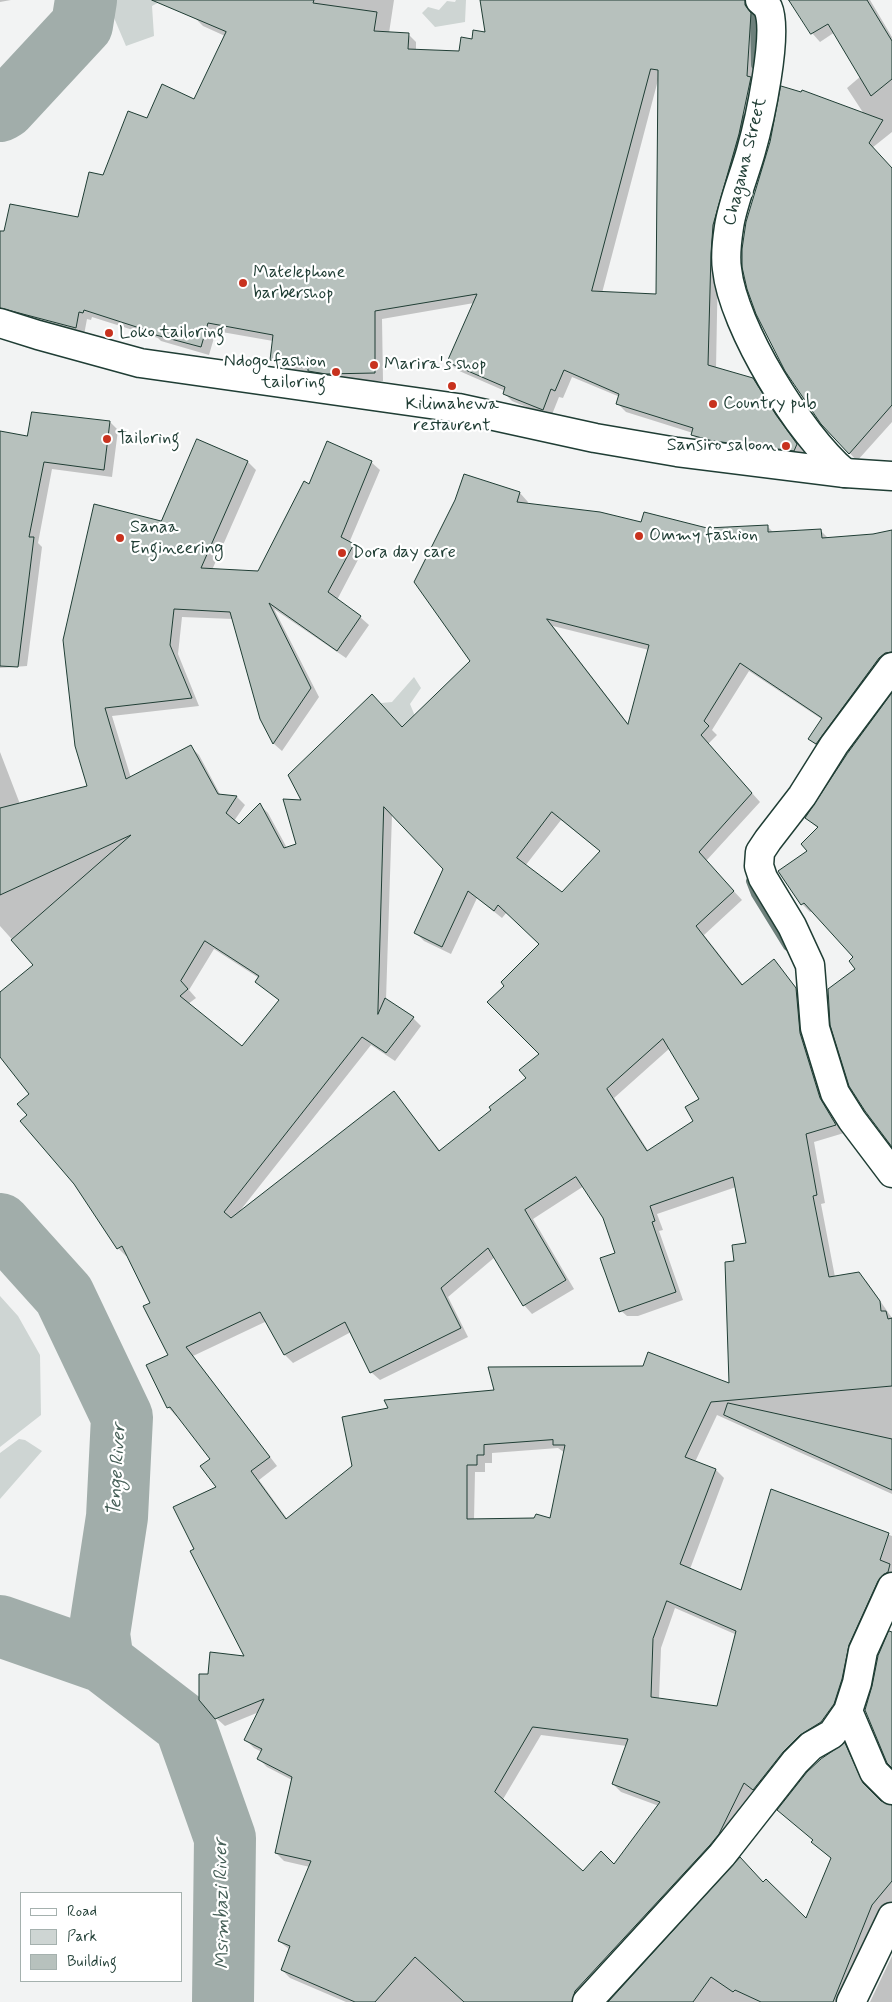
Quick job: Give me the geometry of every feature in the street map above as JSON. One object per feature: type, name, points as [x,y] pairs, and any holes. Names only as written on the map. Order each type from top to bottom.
[{"type":"street","name":"Chagama Street","points":[[760,0],[768,8],[772,27],[769,64],[752,148],[729,226],[726,268],[737,311],[746,333],[768,372],[791,409],[833,462],[845,473]]},
{"type":"street","points":[[0,323],[140,363],[458,408],[595,438],[677,452],[845,473],[892,476]]},
{"type":"street","points":[[892,667],[834,745],[802,796],[768,840],[760,852],[759,866],[763,878],[792,926],[810,965],[815,1028],[835,1093],[852,1120],[892,1173]]},
{"type":"street","points":[[587,2002],[722,1856],[795,1762],[811,1746],[832,1734],[848,1711],[857,1683],[863,1651],[892,1587]]},
{"type":"street","points":[[848,1711],[874,1772],[892,1790]]},
{"type":"street","points":[[851,2002],[892,1917]]},
{"type":"green space","points":[[87,0],[163,0],[152,6],[154,36],[126,46],[109,6],[90,3]]},
{"type":"green space","points":[[456,0],[466,0],[465,22],[435,27],[422,13],[428,7],[439,10],[447,1],[455,2]]},
{"type":"green space","points":[[414,677],[421,688],[410,704],[417,721],[417,737],[370,727],[371,704],[392,702]]},
{"type":"green space","points":[[0,1296],[18,1316],[40,1355],[41,1415],[0,1447]]},
{"type":"green space","points":[[19,1439],[25,1440],[42,1451],[0,1499],[0,1453]]},
{"type":"building","points":[[152,0],[314,0],[313,3],[377,12],[374,31],[409,33],[408,49],[459,51],[461,37],[472,39],[473,30],[485,32],[480,0],[745,0],[745,5],[751,13],[747,76],[751,77],[739,134],[713,225],[708,365],[753,378],[797,444],[794,451],[713,441],[691,435],[693,428],[616,404],[619,394],[564,370],[555,391],[551,389],[543,410],[503,394],[505,387],[447,362],[477,294],[375,311],[375,373],[326,374],[270,360],[273,335],[208,323],[201,347],[152,334],[152,332],[84,310],[83,313],[79,312],[76,328],[0,308],[0,231],[4,231],[10,204],[78,217],[89,172],[103,175],[128,111],[147,118],[162,84],[194,99],[226,32]],"holes":[[[651,69],[658,70],[656,294],[592,291]]]},
{"type":"building","points":[[789,0],[867,0],[892,41],[892,79],[871,96],[828,24],[811,34]]},
{"type":"building","points":[[781,86],[801,92],[802,90],[883,120],[869,143],[892,168],[892,405],[849,454],[821,424],[785,371],[756,314],[742,267],[742,249],[746,222],[770,142]]},
{"type":"building","points":[[32,412],[110,421],[104,470],[44,462],[29,537],[34,537],[18,667],[0,666],[0,431],[27,436]]},
{"type":"building","points":[[197,439],[248,461],[201,568],[258,571],[304,481],[309,484],[327,441],[372,461],[341,537],[354,544],[328,592],[361,616],[337,651],[269,603],[311,688],[273,744],[260,719],[230,612],[174,609],[170,645],[192,698],[105,708],[126,779],[191,745],[218,794],[237,796],[226,813],[239,824],[260,803],[284,848],[296,844],[283,799],[301,800],[288,775],[372,694],[402,727],[470,661],[414,582],[455,500],[464,474],[520,492],[517,502],[600,512],[641,522],[644,512],[707,528],[768,525],[768,532],[821,529],[822,538],[873,534],[892,530],[892,652],[885,653],[879,658],[816,744],[808,739],[822,718],[740,663],[704,721],[709,726],[701,735],[752,793],[699,852],[734,891],[696,926],[742,985],[774,959],[796,988],[800,1033],[820,1098],[836,1125],[806,1134],[817,1195],[813,1196],[829,1277],[859,1272],[880,1301],[881,1311],[886,1311],[888,1319],[892,1318],[892,1386],[711,1402],[685,1457],[716,1469],[680,1564],[741,1590],[771,1489],[889,1533],[880,1560],[890,1564],[888,1572],[878,1581],[849,1645],[842,1679],[834,1704],[821,1722],[800,1735],[783,1752],[753,1790],[744,1783],[719,1834],[575,1991],[572,2002],[464,2002],[415,1957],[375,2002],[355,2002],[281,1970],[290,1946],[278,1941],[311,1861],[275,1853],[292,1777],[257,1759],[262,1749],[244,1740],[264,1699],[215,1719],[199,1700],[199,1674],[208,1674],[210,1652],[244,1656],[190,1551],[194,1549],[173,1507],[216,1487],[200,1466],[210,1459],[170,1407],[167,1408],[146,1365],[168,1355],[143,1306],[150,1303],[122,1246],[117,1249],[74,1184],[20,1121],[27,1115],[17,1104],[29,1094],[0,1057],[0,992],[33,965],[11,940],[131,835],[0,895],[0,808],[87,786],[75,746],[63,640],[94,504],[161,521]],"holes":[[[547,619],[649,645],[628,724]],[[384,807],[443,869],[414,933],[442,947],[468,891],[494,911],[498,905],[539,944],[501,982],[504,986],[487,1002],[539,1054],[519,1070],[526,1078],[489,1107],[491,1110],[439,1151],[394,1091],[231,1218],[224,1212],[362,1037],[386,1053],[414,1017],[385,998],[378,1014]],[[552,812],[600,851],[562,892],[517,858]],[[205,941],[259,976],[255,982],[279,1000],[242,1046],[180,996],[188,989],[181,981]],[[663,1039],[699,1099],[685,1107],[693,1121],[647,1151],[607,1089]],[[576,1177],[603,1218],[615,1253],[600,1258],[619,1312],[676,1292],[652,1222],[655,1221],[650,1206],[733,1177],[746,1243],[732,1245],[734,1261],[725,1262],[729,1383],[648,1352],[643,1366],[488,1367],[494,1390],[384,1400],[388,1408],[342,1417],[352,1466],[286,1519],[251,1471],[270,1457],[186,1347],[260,1312],[284,1355],[345,1322],[370,1373],[461,1328],[441,1288],[488,1248],[523,1306],[566,1280],[525,1210]],[[553,1440],[553,1445],[565,1445],[550,1518],[536,1514],[534,1518],[467,1519],[467,1465],[477,1465],[477,1455],[484,1455],[484,1445]],[[667,1601],[736,1631],[717,1706],[651,1697],[653,1639]],[[533,1727],[628,1739],[612,1784],[660,1802],[614,1864],[601,1851],[583,1871],[495,1792]]]},
{"type":"building","points":[[892,693],[892,1147],[849,1086],[830,1025],[828,989],[855,969],[849,961],[853,957],[804,903],[801,905],[778,871],[807,851],[801,844],[818,827],[805,818],[847,754]]},
{"type":"building","points":[[728,1403],[892,1439],[892,1490],[724,1415]]},
{"type":"building","points":[[889,1631],[892,1632],[892,1768],[887,1763],[865,1710],[878,1656]]},
{"type":"building","points":[[845,1743],[863,1783],[881,1801],[892,1805],[892,1881],[872,1905],[833,2002],[761,2002],[735,1990],[733,1992],[711,1977],[693,2002],[608,2002],[740,1857],[763,1882],[766,1879],[806,1918],[831,1858],[777,1810],[807,1772],[821,1759]]},
{"type":"waterway","name":"Tenge River","points":[[0,111],[5,108],[82,25],[86,0]]},
{"type":"waterway","points":[[734,0],[755,15],[756,65]]},
{"type":"waterway","points":[[719,218],[722,189],[746,119]]},
{"type":"waterway","points":[[751,881],[756,894],[788,946]]},
{"type":"waterway","name":"Tenge River","points":[[0,1224],[64,1295],[122,1417],[117,1517],[99,1634],[103,1662]]},
{"type":"waterway","name":"Msimbazi River","points":[[0,1626],[103,1662],[185,1725],[225,1838],[223,2002]]},
{"type":"place","name":"Matelephone barbershop","points":[[243,283]]},
{"type":"place","name":"Loko tailoring","points":[[109,333]]},
{"type":"place","name":"Marira's shop","points":[[374,365]]},
{"type":"place","name":"Ndogo fashion tailoring","points":[[336,372]]},
{"type":"place","name":"Kilimahewa restaurent","points":[[452,386]]},
{"type":"place","name":"Country pub","points":[[713,404]]},
{"type":"place","name":"Tailoring","points":[[107,439]]},
{"type":"place","name":"Sansiro saloon","points":[[786,446]]},
{"type":"place","name":"Ommy fashion","points":[[639,536]]},
{"type":"place","name":"Sanaa Engineering","points":[[120,538]]},
{"type":"place","name":"Dora day care","points":[[342,553]]}]
